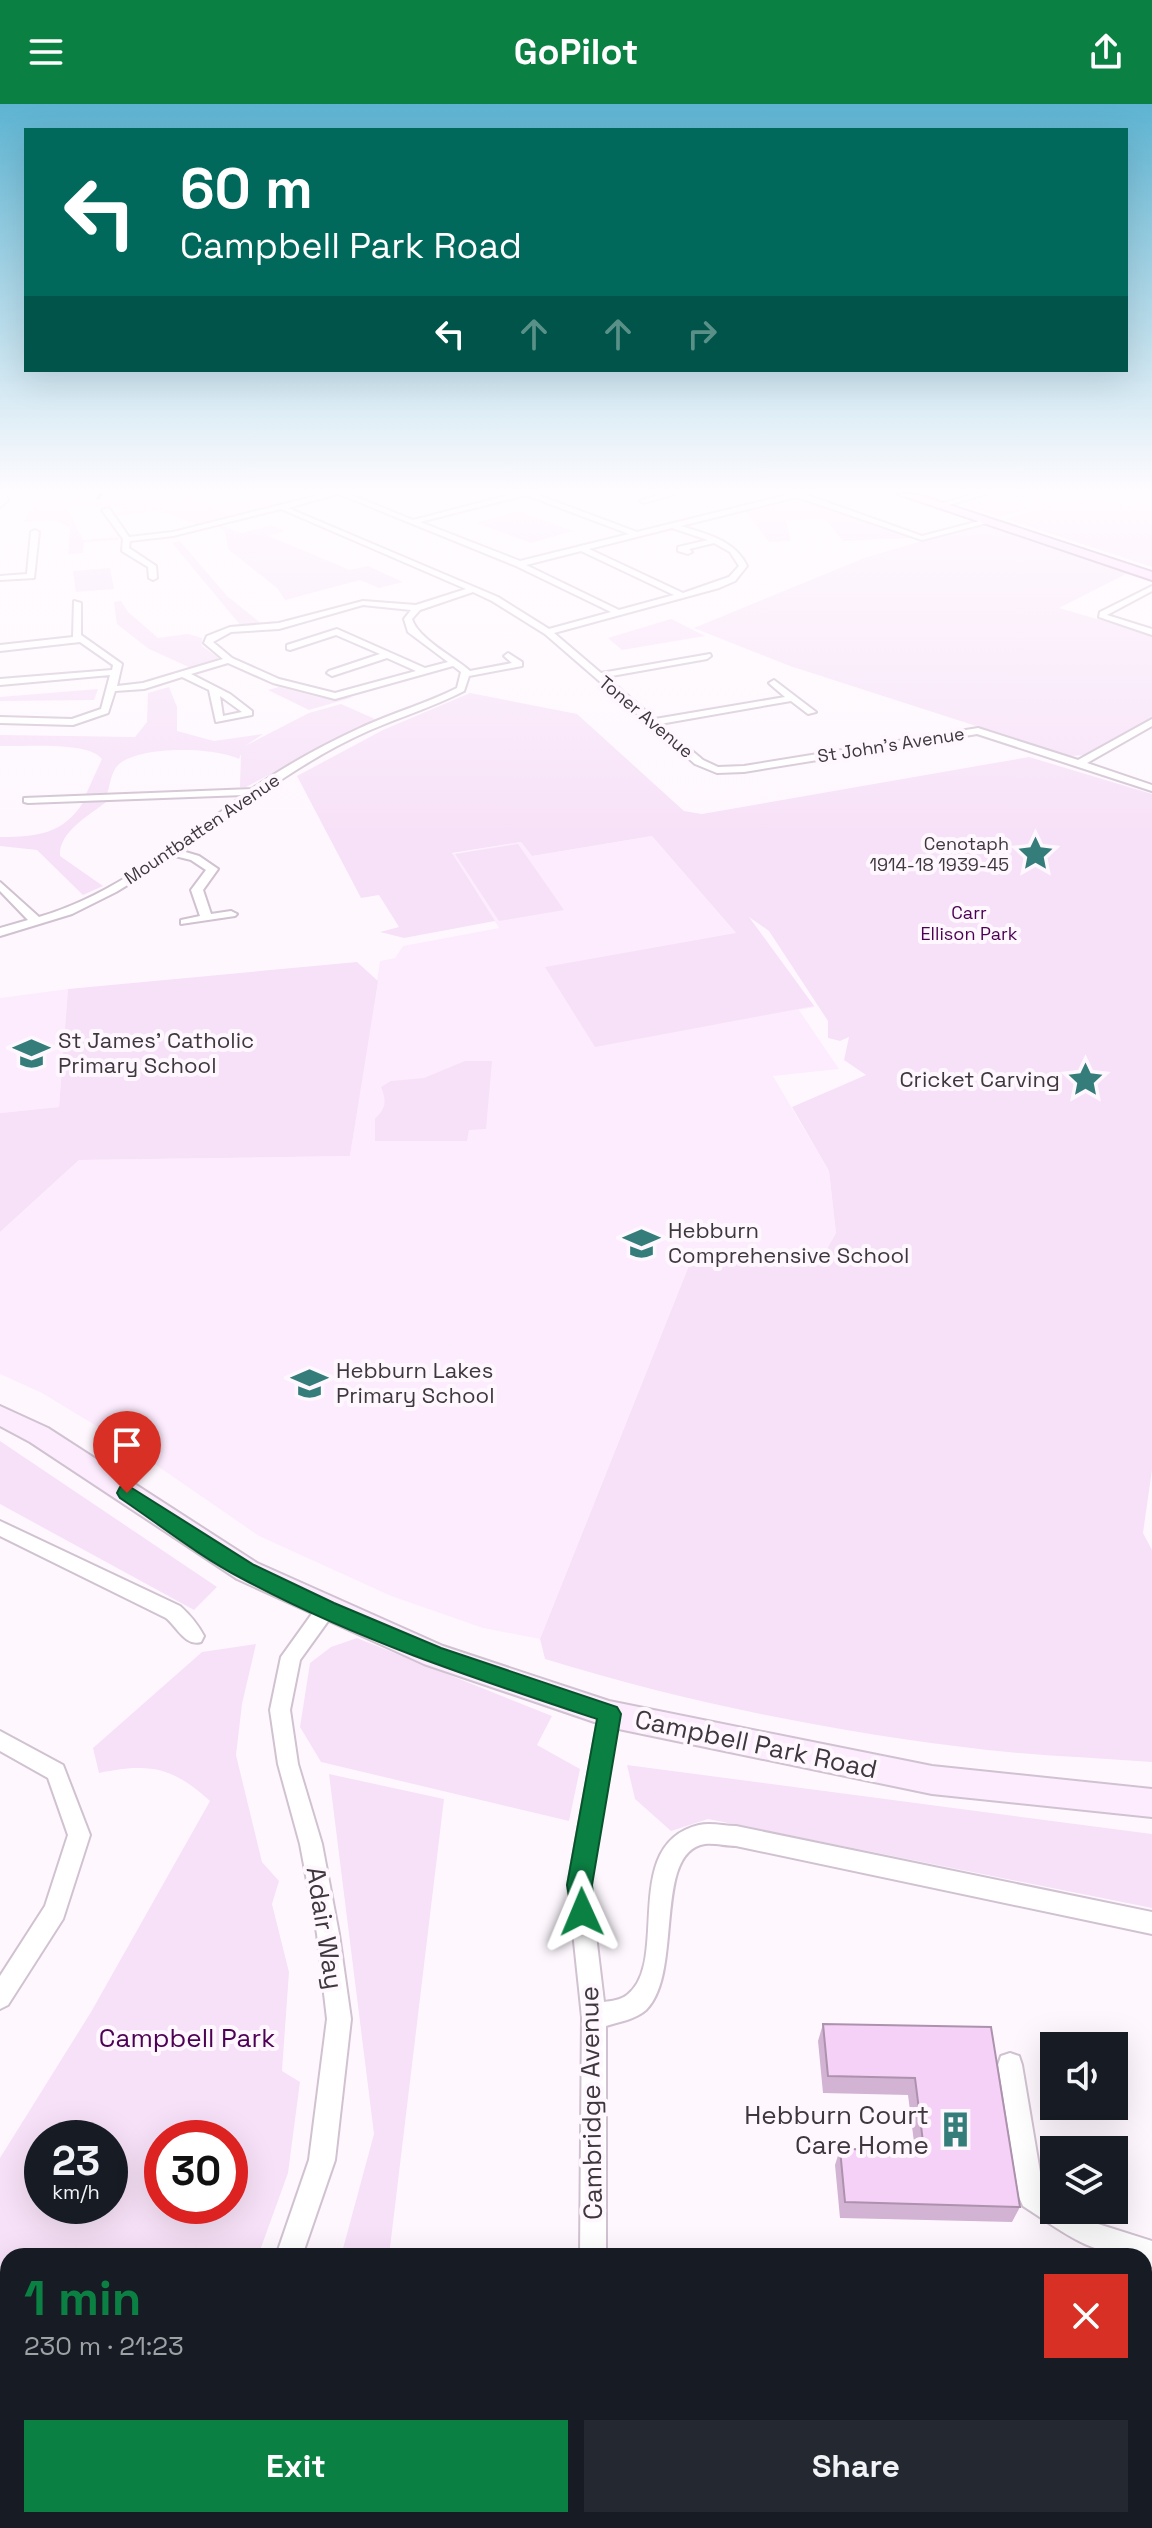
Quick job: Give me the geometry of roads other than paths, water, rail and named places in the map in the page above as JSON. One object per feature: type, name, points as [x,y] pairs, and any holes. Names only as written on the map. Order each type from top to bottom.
[{"type":"street","points":[[0,720],[73,722],[93,718],[105,711],[118,664],[77,636],[77,607]]},
{"type":"street","points":[[348,607],[279,626],[230,630],[210,638],[210,648],[229,660],[296,689],[335,696],[457,662]]},
{"type":"street","points":[[407,607],[417,608]]},
{"type":"street","name":"Toner Avenue","points":[[503,607],[548,632],[699,762],[717,770]]},
{"type":"street","points":[[607,607],[617,612]]},
{"type":"street","points":[[548,632],[635,607]]},
{"type":"street","points":[[1116,607],[1103,617],[1152,632]]},
{"type":"street","points":[[417,608],[408,619],[411,630],[457,662],[466,674],[519,664],[508,656]]},
{"type":"street","points":[[290,647],[337,632],[422,670]]},
{"type":"street","points":[[0,648],[80,639]]},
{"type":"street","points":[[332,673],[390,654]]},
{"type":"street","points":[[597,676],[707,656]]},
{"type":"street","points":[[110,689],[144,686],[229,660]]},
{"type":"street","points":[[0,682],[115,672]]},
{"type":"street","points":[[183,674],[214,690]]},
{"type":"street","name":"Mountbatten Avenue","points":[[0,932],[68,912],[112,890],[173,852],[251,792],[363,730],[449,697],[461,689],[466,674]]},
{"type":"street","points":[[774,683],[811,712]]},
{"type":"street","points":[[654,722],[793,698]]},
{"type":"street","points":[[1079,764],[1152,722]]},
{"type":"street","points":[[1141,729],[1152,732]]},
{"type":"street","name":"St John's Avenue","points":[[717,770],[744,769],[978,731],[1152,788]]},
{"type":"street","points":[[28,800],[251,792]]},
{"type":"street","points":[[173,852],[195,858],[212,869],[197,890],[207,918]]},
{"type":"street","points":[[0,885],[36,921]]},
{"type":"street","points":[[185,922],[231,914]]},
{"type":"street","name":"Campbell Park Road","points":[[0,1415],[39,1435],[247,1571],[326,1610],[434,1655],[609,1714],[932,1780],[1152,1803]]},
{"type":"street","points":[[0,1528],[173,1612],[186,1623],[194,1636]]},
{"type":"street","name":"Adair Way","points":[[292,2248],[322,2160],[339,2019],[328,1934],[311,1844],[288,1764],[280,1710],[291,1657],[326,1610]]},
{"type":"street","name":"Cambridge Avenue","points":[[593,2248],[594,2017],[579,1885],[609,1714]]},
{"type":"street","points":[[0,1740],[56,1772],[79,1835],[55,1911],[0,1997]]},
{"type":"street","points":[[594,2017],[637,2004],[652,1985],[662,1881],[676,1851],[698,1835],[736,1836],[1152,1923]]},
{"type":"street","points":[[1010,2065],[1032,2197],[1092,2235],[1133,2248]]},
{"type":"place","name":"Cenotaph 1914-18 1939-45","points":[[1035,854]]},
{"type":"place","name":"St James' Catholic Primary School","points":[[32,1053]]},
{"type":"place","name":"Cricket Carving","points":[[1086,1079]]},
{"type":"place","name":"Hebburn Comprehensive School","points":[[642,1243]]},
{"type":"place","name":"Hebburn Lakes Primary School","points":[[310,1383]]},
{"type":"place","name":"Hebburn Court Care Home","points":[[955,2130]]},
{"type":"park label","name":"Carr Ellison Park","points":[[969,923]]},
{"type":"park label","name":"Campbell Park","points":[[187,2038]]}]
